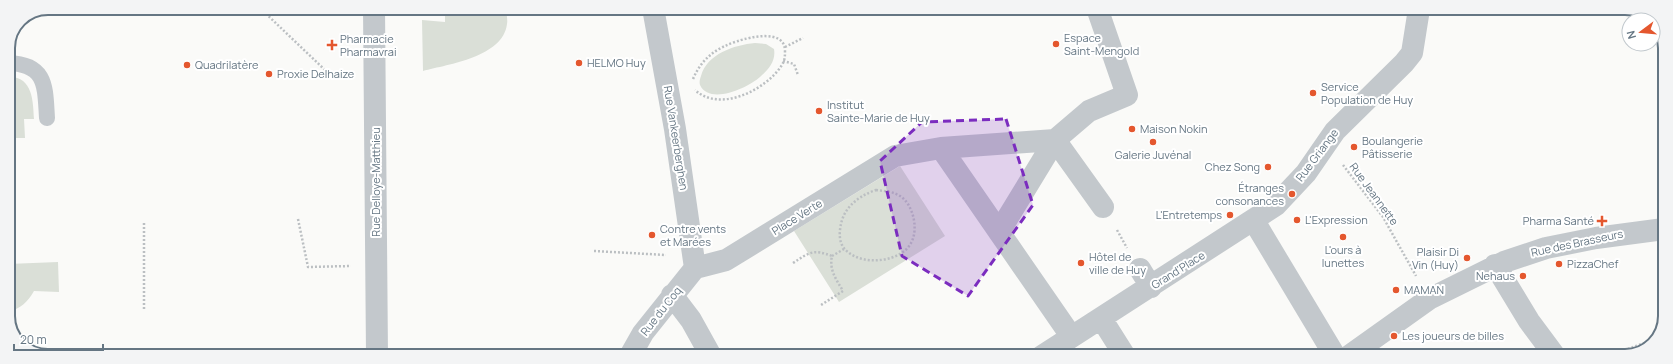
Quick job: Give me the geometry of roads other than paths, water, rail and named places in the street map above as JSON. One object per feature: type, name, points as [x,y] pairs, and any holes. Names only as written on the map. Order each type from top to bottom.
[{"type":"street","name":"Rue Delloye-Matthieu","points":[[374,15],[377,349]]},
{"type":"street","name":"Rue Vankeerberghen","points":[[655,15],[675,129],[695,268]]},
{"type":"street","points":[[999,232],[1055,140],[1089,112],[1127,96],[1099,15]]},
{"type":"street","name":"Rue Griange","points":[[1276,205],[1306,172],[1335,131],[1404,63],[1412,53],[1418,15]]},
{"type":"street","points":[[941,148],[1055,140]]},
{"type":"street","points":[[1055,140],[1103,207]]},
{"type":"street","name":"Place Verte","points":[[695,268],[726,260],[895,156],[941,148]]},
{"type":"street","points":[[941,148],[999,232],[1068,338]]},
{"type":"street","name":"Grand'Place","points":[[1052,349],[1101,318],[1145,278],[1254,221],[1276,205]]},
{"type":"street","points":[[1254,221],[1331,349]]},
{"type":"street","name":"Rue des Brasseurs","points":[[1359,349],[1428,299],[1495,265],[1546,248],[1596,238],[1658,230]]},
{"type":"street","points":[[1495,265],[1529,321],[1550,349]]},
{"type":"street","name":"Rue du Coq","points":[[634,349],[643,333],[695,268]]},
{"type":"street","points":[[672,295],[691,320],[707,349]]},
{"type":"street","points":[[1101,318],[1121,349]]},
{"type":"lane","points":[[15,64],[22,64],[33,68],[41,77],[46,92],[47,118]]},
{"type":"place","name":"Espace Saint-Mengold","points":[[1056,44]]},
{"type":"place","name":"Pharmacie Pharmavrai","points":[[332,45]]},
{"type":"place","name":"HELMO Huy","points":[[579,63]]},
{"type":"place","name":"Quadrilatère","points":[[187,65]]},
{"type":"place","name":"Proxie Delhaize","points":[[269,74]]},
{"type":"place","name":"Service Population de Huy","points":[[1313,93]]},
{"type":"place","name":"Institut Sainte-Marie de Huy","points":[[819,111]]},
{"type":"place","name":"Maison Nokin","points":[[1132,129]]},
{"type":"place","name":"Galerie Juvénal","points":[[1153,142]]},
{"type":"place","name":"Boulangerie Pâtisserie","points":[[1354,147]]},
{"type":"place","name":"Chez Song","points":[[1268,167]]},
{"type":"place","name":"Étranges consonances","points":[[1292,194]]},
{"type":"place","name":"L'Entretemps","points":[[1230,215]]},
{"type":"place","name":"L'Expression","points":[[1297,220]]},
{"type":"place","name":"Pharma Santé","points":[[1602,221]]},
{"type":"place","name":"Contre vents et Marées","points":[[652,235]]},
{"type":"place","name":"L'ours à lunettes","points":[[1343,237]]},
{"type":"place","name":"Plaisir Di Vin (Huy)","points":[[1467,258]]},
{"type":"place","name":"Hôtel de ville de Huy","points":[[1081,263]]},
{"type":"place","name":"PizzaChef","points":[[1559,264]]},
{"type":"place","name":"Nehaus","points":[[1523,276]]},
{"type":"place","name":"MAMAN","points":[[1396,290]]},
{"type":"place","name":"Les joueurs de billes","points":[[1394,336]]}]
